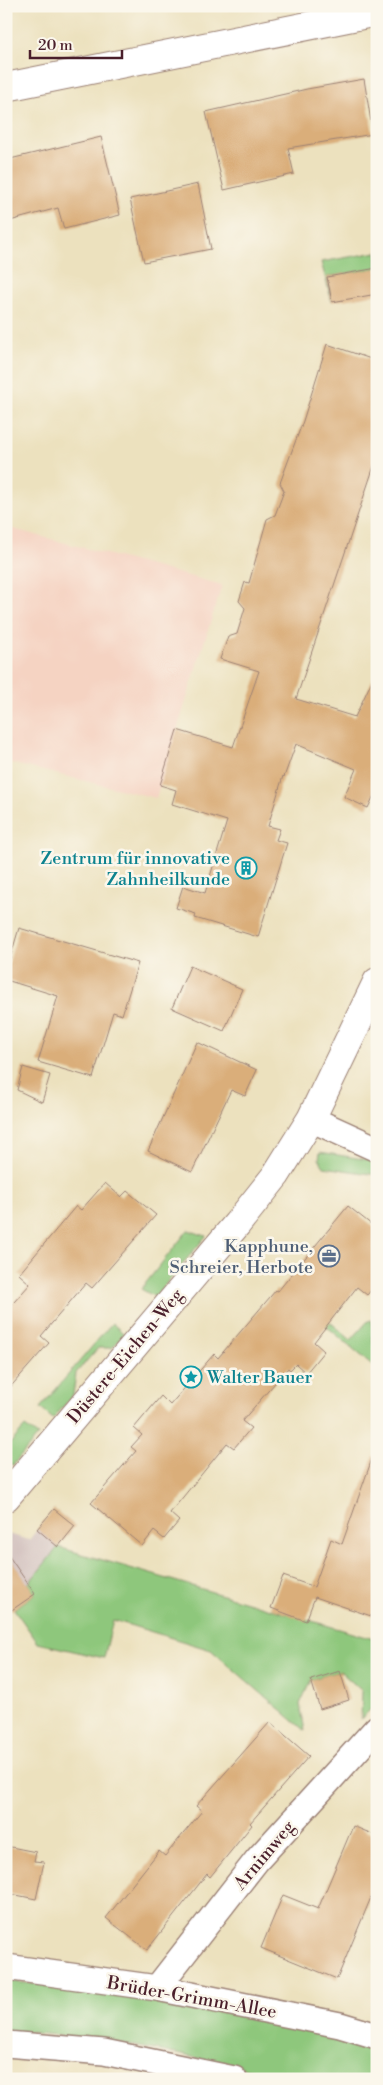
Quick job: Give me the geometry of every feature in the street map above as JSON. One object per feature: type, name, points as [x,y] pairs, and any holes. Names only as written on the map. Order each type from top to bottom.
[{"type":"street","points":[[6,87],[377,12]]},
{"type":"street","name":"Düstere-Eichen-Weg","points":[[6,1497],[237,1224],[276,1175],[311,1119],[377,982]]},
{"type":"street","points":[[311,1119],[377,1149]]},
{"type":"street","name":"Arnimweg","points":[[157,1988],[257,1860],[377,1728]]},
{"type":"street","name":"Brüder-Grimm-Allee","points":[[6,1967],[157,1988],[340,2025],[377,2036]]},
{"type":"street","points":[[6,2044],[104,2052],[234,2079]]},
{"type":"shaded area","points":[[6,527],[222,585],[156,798],[6,762]]},
{"type":"shaded area","points":[[54,1509],[75,1526],[28,1584],[35,1594],[14,1609],[6,1598],[6,1536],[8,1534],[29,1540]]},
{"type":"green space","points":[[377,252],[377,268],[327,277],[332,302],[321,262]]},
{"type":"green space","points":[[320,1152],[375,1161],[377,1175],[324,1167],[319,1159]]},
{"type":"green space","points":[[188,1230],[206,1236],[155,1297],[141,1289]]},
{"type":"green space","points":[[372,1320],[373,1344],[377,1345],[377,1369],[325,1325],[329,1321],[351,1340],[368,1321]]},
{"type":"green space","points":[[112,1323],[124,1334],[112,1348],[98,1348],[76,1373],[73,1395],[53,1419],[40,1408]]},
{"type":"green space","points":[[25,1427],[38,1436],[13,1465],[6,1463],[6,1448]]},
{"type":"green space","points":[[58,1547],[377,1640],[377,1703],[361,1719],[362,1691],[340,1671],[311,1680],[300,1704],[305,1731],[211,1650],[113,1620],[104,1658],[38,1643],[14,1609],[35,1594],[28,1584]]},
{"type":"green space","points":[[6,1981],[147,1999],[240,2016],[331,2037],[377,2050],[377,2079],[291,2079],[104,2040],[6,2030]]},
{"type":"building","points":[[364,79],[373,134],[288,148],[294,174],[224,190],[206,112],[307,89]]},
{"type":"building","points":[[101,137],[120,215],[64,229],[58,208],[6,222],[6,160]]},
{"type":"building","points":[[198,184],[211,249],[144,262],[130,199]]},
{"type":"building","points":[[377,268],[377,294],[332,302],[327,277]]},
{"type":"building","points":[[327,344],[377,361],[377,457],[296,699],[355,717],[377,670],[377,789],[368,808],[344,797],[356,769],[296,744],[283,776],[268,826],[280,829],[276,840],[287,843],[258,937],[195,918],[196,914],[176,908],[183,886],[205,893],[227,821],[172,804],[176,790],[160,785],[177,730],[233,747],[259,671],[220,659],[228,637],[237,634],[245,608],[239,601],[245,582],[249,583],[267,519],[275,515],[284,491],[280,483],[303,421]]},
{"type":"building","points":[[19,928],[138,963],[122,1015],[113,1012],[93,1078],[38,1062],[58,996],[6,980],[6,972]]},
{"type":"building","points":[[190,966],[242,989],[224,1031],[172,1008]]},
{"type":"building","points":[[197,1042],[257,1070],[245,1096],[231,1090],[192,1172],[148,1151]]},
{"type":"building","points":[[23,1067],[50,1075],[42,1102],[17,1090]]},
{"type":"building","points":[[105,1183],[121,1197],[127,1191],[156,1215],[92,1288],[86,1283],[41,1336],[49,1343],[6,1392],[6,1311],[30,1284],[19,1274],[76,1206],[81,1210]]},
{"type":"building","points":[[348,1206],[377,1229],[377,1283],[367,1295],[357,1287],[314,1342],[324,1351],[306,1373],[296,1364],[290,1370],[288,1368],[242,1421],[251,1428],[234,1448],[227,1443],[170,1513],[179,1521],[164,1539],[154,1531],[142,1546],[91,1503],[136,1451],[131,1447],[142,1435],[134,1428],[161,1396],[170,1405],[214,1354],[218,1358],[276,1290],[278,1291]]},
{"type":"building","points":[[373,1456],[377,1456],[377,1618],[315,1597],[306,1621],[271,1608],[283,1576],[314,1587],[331,1539],[342,1544]]},
{"type":"building","points":[[54,1509],[75,1526],[58,1547],[37,1529]]},
{"type":"building","points":[[6,1552],[35,1594],[6,1614]]},
{"type":"building","points":[[340,1671],[349,1700],[320,1709],[311,1680]]},
{"type":"building","points":[[270,1722],[309,1756],[250,1823],[252,1825],[210,1877],[207,1874],[147,1950],[106,1918],[159,1851],[165,1856],[202,1811],[196,1806]]},
{"type":"building","points":[[353,1826],[377,1836],[377,1883],[337,1979],[261,1948],[283,1895],[318,1909]]},
{"type":"building","points":[[6,1846],[36,1852],[34,1861],[44,1862],[36,1899],[6,1893]]},
{"type":"place","name":"Zentrum für innovative Zahnheilkunde","points":[[246,868]]},
{"type":"place","name":"Kapphune, Schreier, Herbote","points":[[329,1256]]},
{"type":"place","name":"Walter Bauer","points":[[191,1377]]}]
